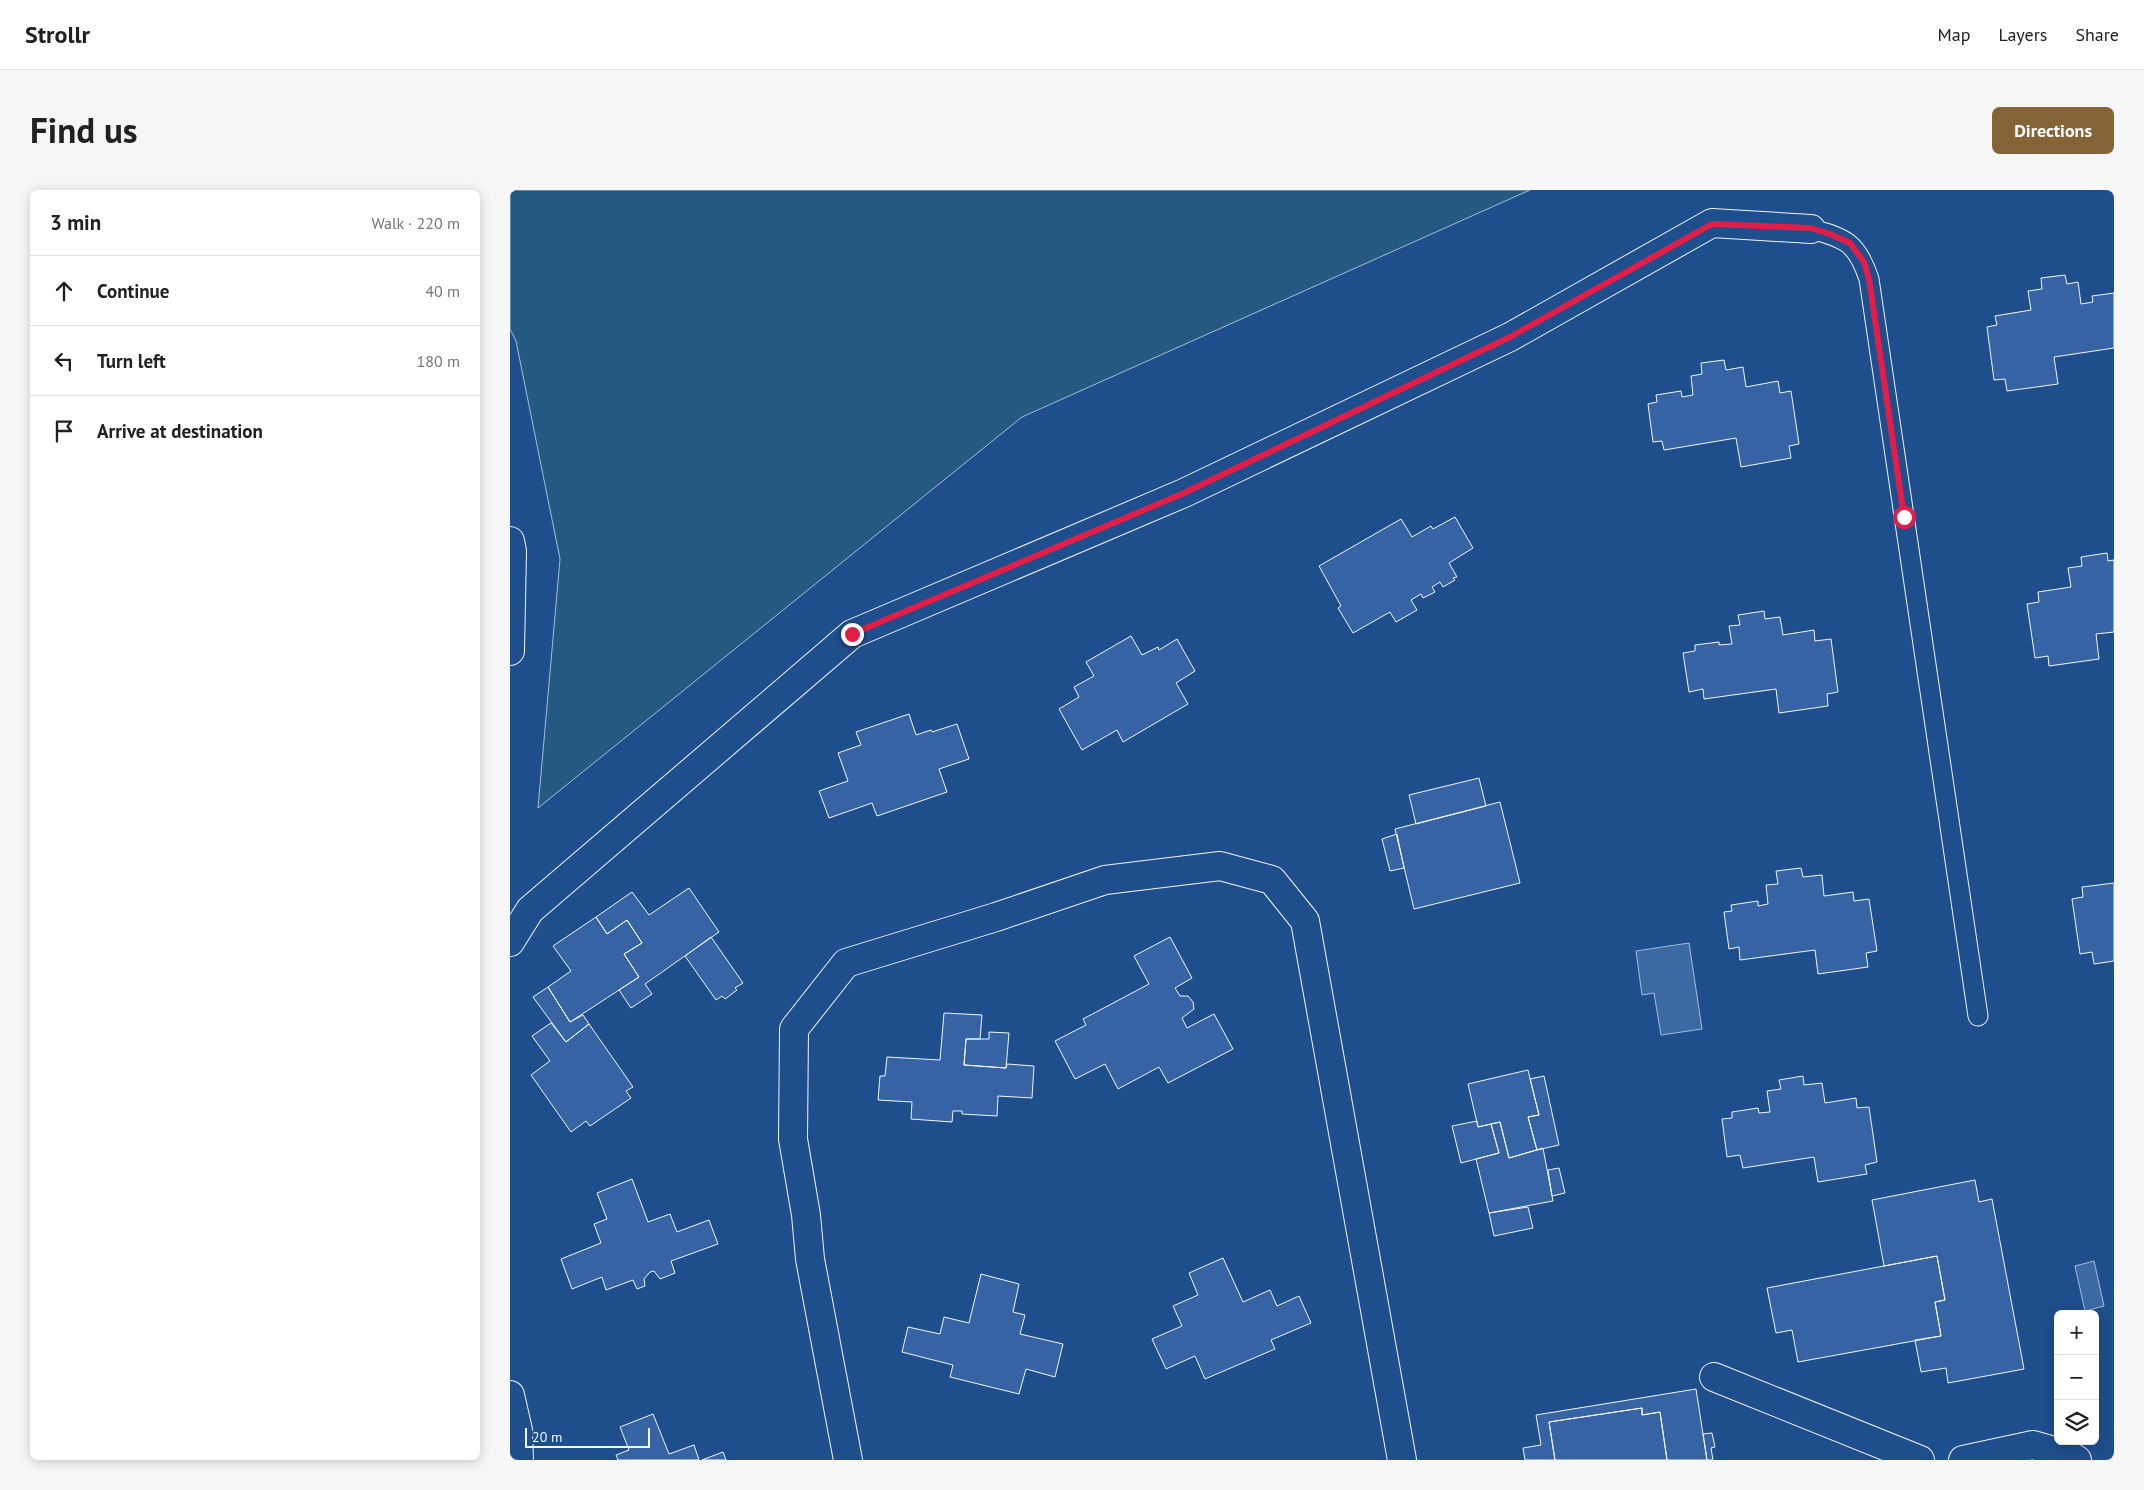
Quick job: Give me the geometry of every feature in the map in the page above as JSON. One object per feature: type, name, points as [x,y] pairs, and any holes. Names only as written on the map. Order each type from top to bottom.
[{"type":"street","points":[[510,942],[530,910],[852,634],[1202,485],[1510,337],[1712,224],[1811,228]]},
{"type":"street","points":[[510,541],[512,551],[510,651]]},
{"type":"street","points":[[848,1460],[810,1260],[806,1216],[793,1139],[794,1029],[846,963],[996,917],[1106,880],[1220,866],[1272,880],[1305,921],[1402,1460]]},
{"type":"street","points":[[1714,1377],[1920,1460]]},
{"type":"street","points":[[510,1395],[518,1430],[519,1460]]},
{"type":"street","points":[[1964,1460],[2033,1445],[2072,1456],[2077,1460]]},
{"type":"lane","points":[[1811,228],[1850,243],[1864,262],[1869,279],[1978,1016]]},
{"type":"shaded area","points":[[510,190],[1530,190],[1022,417],[538,808],[560,559],[516,341],[510,329]]},
{"type":"shaded area","points":[[1689,943],[1702,1029],[1661,1035],[1654,993],[1642,995],[1636,951]]},
{"type":"shaded area","points":[[2094,1261],[2104,1306],[2085,1310],[2075,1266]]},
{"type":"building","points":[[2065,275],[2067,284],[2078,282],[2081,304],[2093,302],[2092,296],[2114,293],[2114,348],[2054,357],[2058,384],[2007,391],[2005,379],[1994,380],[1987,327],[1997,325],[1995,316],[2031,310],[2028,291],[2042,289],[2041,278]]},
{"type":"building","points":[[1724,360],[1726,370],[1743,367],[1746,387],[1778,381],[1780,393],[1791,391],[1799,444],[1789,446],[1791,458],[1741,467],[1736,438],[1664,450],[1662,441],[1653,442],[1648,404],[1657,402],[1656,395],[1681,391],[1682,397],[1693,395],[1691,376],[1702,374],[1701,363]]},
{"type":"building","points":[[1455,517],[1473,548],[1449,563],[1457,577],[1453,578],[1455,580],[1443,587],[1440,582],[1432,587],[1435,592],[1423,598],[1421,594],[1411,600],[1417,610],[1396,622],[1390,612],[1353,633],[1338,608],[1341,606],[1319,566],[1401,519],[1412,537],[1431,526],[1433,529]]},
{"type":"building","points":[[2107,553],[2108,561],[2114,560],[2114,632],[2096,634],[2099,659],[2049,666],[2048,656],[2035,658],[2027,604],[2039,602],[2038,592],[2071,587],[2068,568],[2082,566],[2081,557]]},
{"type":"building","points":[[1764,611],[1765,619],[1780,617],[1783,635],[1814,630],[1815,641],[1831,639],[1838,692],[1827,694],[1828,706],[1779,713],[1776,689],[1704,699],[1703,689],[1689,692],[1683,653],[1695,651],[1695,645],[1719,642],[1719,645],[1732,644],[1729,626],[1740,625],[1738,615]]},
{"type":"building","points":[[1131,636],[1142,655],[1158,647],[1159,650],[1177,639],[1195,671],[1176,683],[1188,704],[1123,742],[1117,730],[1082,750],[1059,709],[1079,697],[1074,687],[1094,676],[1086,662]]},
{"type":"building","points":[[909,714],[916,735],[957,724],[969,759],[939,769],[947,792],[877,816],[872,803],[829,818],[819,791],[848,781],[838,753],[861,745],[856,732]]},
{"type":"building","points":[[1479,778],[1486,806],[1416,824],[1409,795]]},
{"type":"building","points":[[1500,802],[1520,883],[1414,909],[1395,829]]},
{"type":"building","points":[[1397,834],[1404,868],[1390,871],[1382,839]]},
{"type":"building","points":[[1801,868],[1803,877],[1822,875],[1824,896],[1853,892],[1854,901],[1869,899],[1877,951],[1866,953],[1868,967],[1818,974],[1815,950],[1740,960],[1739,947],[1729,949],[1724,912],[1732,911],[1731,905],[1758,901],[1758,906],[1768,904],[1766,885],[1778,884],[1776,871]]},
{"type":"building","points":[[2114,883],[2114,961],[2094,964],[2092,952],[2080,954],[2072,899],[2083,897],[2082,887]]},
{"type":"building","points":[[689,888],[719,932],[645,984],[652,994],[631,1008],[619,990],[639,977],[624,954],[642,943],[627,920],[607,934],[596,917],[632,892],[649,915]]},
{"type":"building","points":[[596,917],[607,934],[627,920],[642,943],[624,954],[639,977],[570,1022],[548,987],[571,971],[553,946]]},
{"type":"building","points":[[711,937],[743,983],[735,988],[737,990],[725,999],[722,996],[716,1000],[685,956]]},
{"type":"building","points":[[1170,937],[1192,978],[1175,988],[1180,996],[1188,996],[1193,1002],[1194,1009],[1182,1018],[1187,1028],[1214,1014],[1233,1049],[1168,1083],[1159,1067],[1118,1089],[1105,1064],[1075,1079],[1055,1041],[1086,1025],[1083,1019],[1149,984],[1134,956]]},
{"type":"building","points":[[548,987],[570,1022],[583,1015],[589,1024],[566,1042],[533,997]]},
{"type":"building","points":[[944,1013],[982,1015],[980,1039],[966,1039],[964,1065],[1006,1068],[1007,1064],[1034,1066],[1032,1098],[998,1096],[997,1116],[962,1114],[962,1111],[953,1111],[952,1122],[911,1119],[912,1102],[878,1100],[880,1076],[885,1076],[887,1057],[940,1060]]},
{"type":"building","points":[[551,1023],[566,1042],[589,1024],[633,1087],[626,1091],[631,1098],[590,1126],[586,1121],[571,1132],[531,1075],[550,1061],[532,1036]]},
{"type":"building","points":[[989,1032],[1009,1033],[1006,1068],[964,1065],[966,1039],[989,1039]]},
{"type":"building","points":[[1528,1070],[1539,1115],[1528,1117],[1537,1150],[1509,1158],[1500,1122],[1478,1127],[1468,1084]]},
{"type":"building","points":[[1544,1076],[1559,1145],[1537,1150],[1528,1117],[1539,1115],[1530,1079]]},
{"type":"building","points":[[1803,1076],[1804,1085],[1822,1083],[1825,1103],[1856,1098],[1857,1108],[1869,1107],[1877,1162],[1865,1165],[1867,1174],[1818,1182],[1814,1157],[1743,1168],[1740,1155],[1727,1157],[1722,1119],[1732,1118],[1732,1112],[1758,1108],[1759,1113],[1770,1112],[1767,1091],[1781,1089],[1779,1080]]},
{"type":"building","points":[[1477,1121],[1478,1127],[1491,1124],[1499,1153],[1461,1163],[1452,1126]]},
{"type":"building","points":[[1500,1122],[1509,1158],[1543,1148],[1553,1201],[1489,1213],[1476,1159],[1499,1153],[1491,1124]]},
{"type":"building","points":[[1559,1168],[1565,1193],[1552,1196],[1548,1170]]},
{"type":"building","points":[[632,1179],[648,1222],[670,1214],[677,1232],[709,1220],[718,1244],[671,1261],[675,1273],[660,1279],[654,1271],[650,1272],[644,1279],[645,1286],[637,1289],[633,1280],[606,1290],[602,1277],[572,1289],[561,1259],[601,1243],[594,1224],[607,1219],[597,1193]]},
{"type":"building","points":[[1975,1180],[1979,1202],[1992,1199],[2024,1369],[1948,1383],[1946,1368],[1921,1372],[1915,1340],[1941,1336],[1935,1302],[1945,1300],[1937,1256],[1884,1266],[1872,1200]]},
{"type":"building","points":[[1528,1207],[1533,1228],[1494,1236],[1489,1213]]},
{"type":"building","points":[[1937,1256],[1945,1300],[1935,1302],[1941,1336],[1798,1362],[1792,1330],[1776,1333],[1767,1288]]},
{"type":"building","points":[[1223,1258],[1243,1302],[1270,1290],[1277,1306],[1299,1296],[1311,1323],[1271,1340],[1275,1349],[1205,1379],[1195,1356],[1166,1369],[1152,1339],[1182,1326],[1173,1306],[1198,1295],[1189,1273]]},
{"type":"building","points":[[981,1274],[1019,1284],[1013,1312],[1025,1315],[1020,1334],[1063,1344],[1055,1377],[1026,1369],[1019,1394],[950,1377],[953,1365],[902,1352],[908,1327],[940,1334],[944,1317],[969,1323]]},
{"type":"building","points":[[1696,1389],[1707,1460],[1667,1460],[1660,1412],[1642,1415],[1642,1408],[1549,1422],[1555,1460],[1525,1460],[1523,1448],[1541,1445],[1536,1415]]},
{"type":"building","points":[[1642,1408],[1642,1415],[1660,1412],[1667,1460],[1555,1460],[1549,1422]]},
{"type":"building","points":[[653,1414],[669,1454],[694,1445],[699,1460],[618,1460],[616,1455],[629,1450],[620,1427]]},
{"type":"building","points":[[1712,1433],[1715,1447],[1711,1448],[1713,1460],[1707,1460],[1703,1434]]},
{"type":"building","points":[[723,1452],[726,1460],[702,1460]]},
{"type":"route","points":[[852,634],[1184,493],[1510,337],[1712,224],[1811,228],[1850,243],[1864,262],[1869,279],[1904,517]]}]
